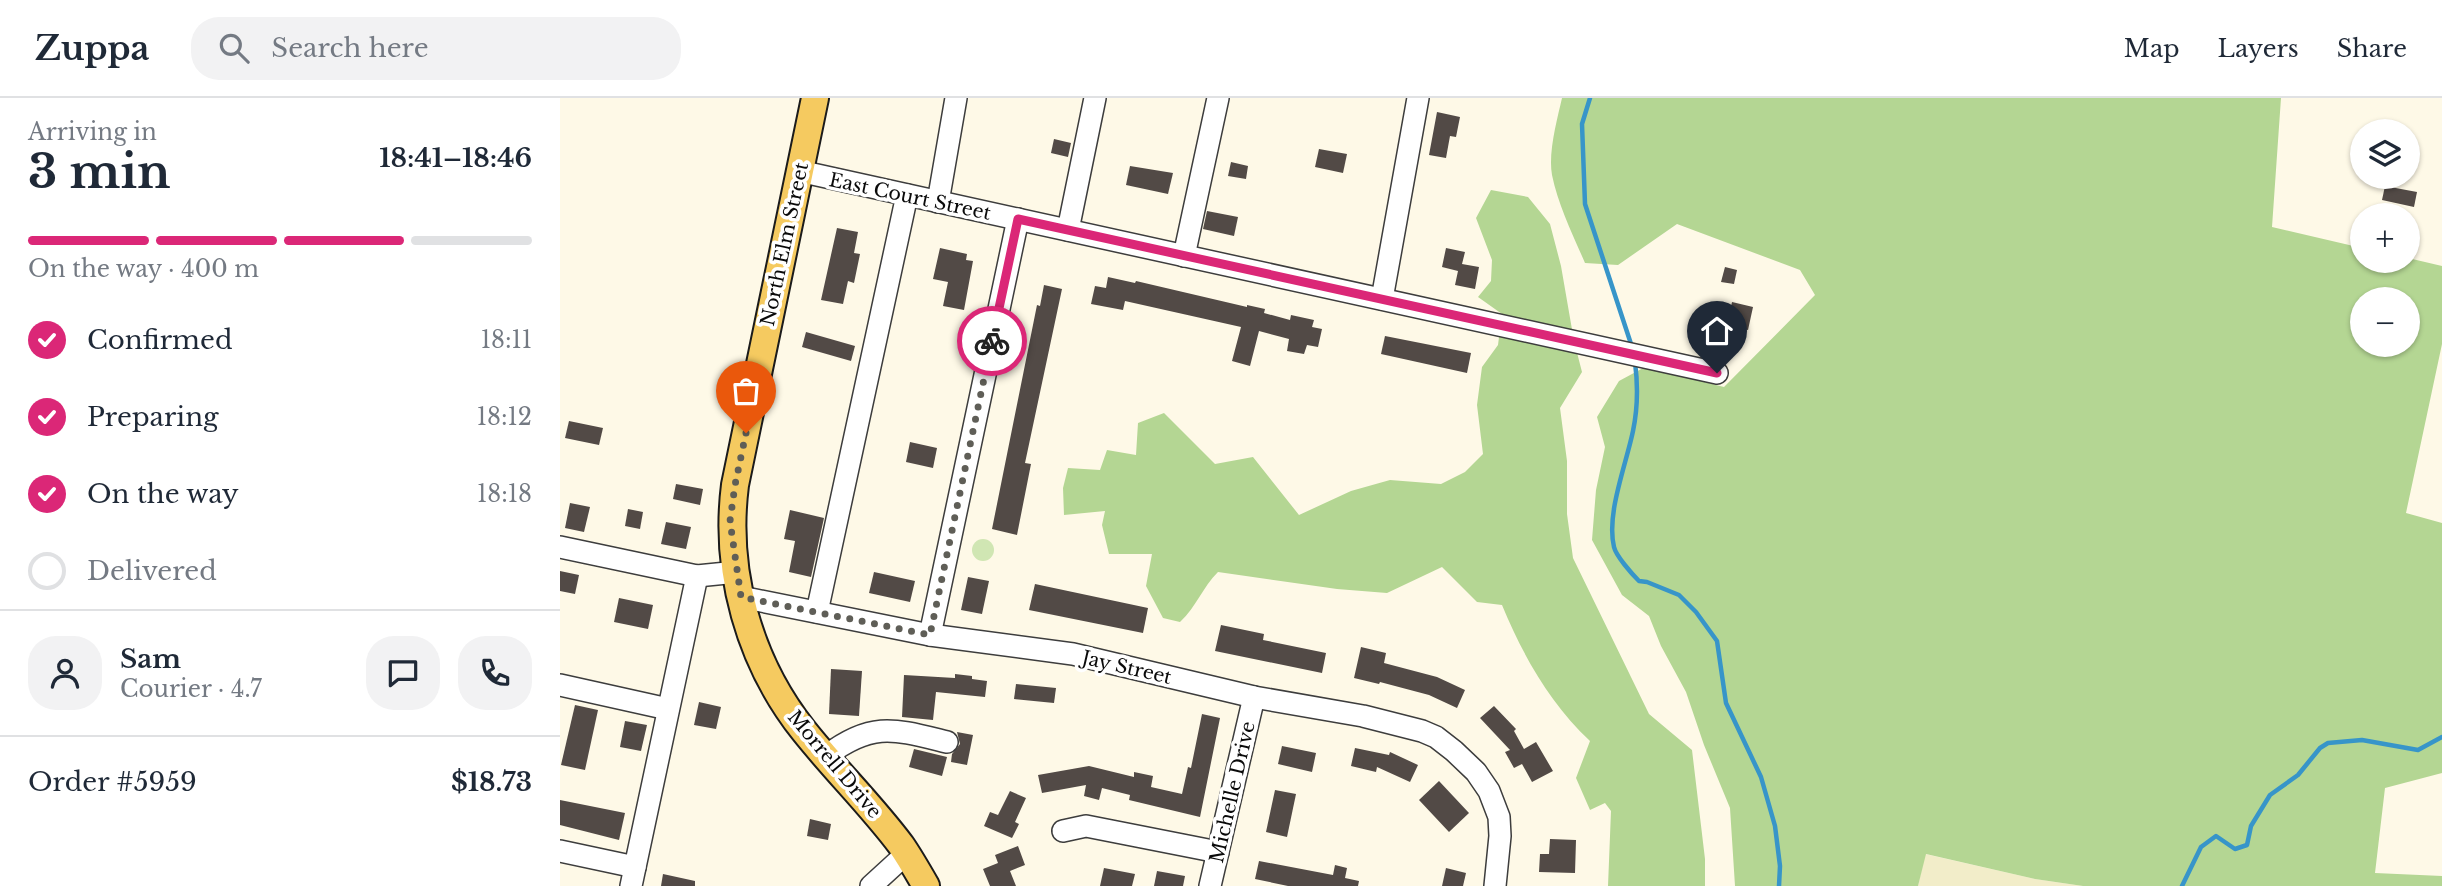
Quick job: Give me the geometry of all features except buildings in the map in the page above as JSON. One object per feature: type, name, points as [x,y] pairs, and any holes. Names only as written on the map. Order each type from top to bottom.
[{"type":"main road","name":"North Elm Street","points":[[739,585],[730,521],[735,485],[815,98]]},
{"type":"main road","name":"Morrell Drive","points":[[739,585],[747,625],[759,660],[795,719],[883,822],[926,886]]},
{"type":"street","points":[[938,202],[956,98]]},
{"type":"street","points":[[1068,230],[1095,98]]},
{"type":"street","points":[[1184,256],[1218,98]]},
{"type":"street","points":[[1382,299],[1419,99]]},
{"type":"street","name":"East Court Street","points":[[799,172],[1717,373]]},
{"type":"street","points":[[817,612],[907,195]]},
{"type":"street","points":[[930,635],[1018,219]]},
{"type":"street","name":"Jay Street","points":[[560,547],[739,585],[817,612],[930,635],[1073,654],[1254,697],[1363,716],[1422,731],[1436,737],[1454,751],[1476,772],[1489,791],[1499,817],[1495,886]]},
{"type":"street","points":[[560,851],[633,876],[696,576]]},
{"type":"street","points":[[560,691],[560,685],[668,709]]},
{"type":"street","name":"Michelle Drive","points":[[1210,886],[1254,697]]},
{"type":"street","points":[[826,757],[843,744],[864,734],[886,729],[947,742]]},
{"type":"street","points":[[1063,831],[1086,826],[1218,852]]},
{"type":"street","points":[[871,886],[906,853]]},
{"type":"shaded area","points":[[1925,854],[2035,879],[2083,886],[1918,886]]},
{"type":"green space","points":[[1562,98],[2281,98],[2272,227],[2350,245],[2350,273],[2420,273],[2420,261],[2442,266],[2442,344],[2406,513],[2442,523],[2442,773],[2385,788],[2375,873],[2442,876],[2442,886],[2083,886],[2035,879],[1926,854],[1918,886],[1735,886],[1730,808],[1686,692],[1661,646],[1649,616],[1622,595],[1592,540],[1596,490],[1605,447],[1597,417],[1619,381],[1645,367],[1724,387],[1815,295],[1800,270],[1677,224],[1618,265],[1585,263],[1562,209],[1552,175],[1552,147]]},
{"type":"green space","points":[[1491,190],[1528,197],[1550,224],[1582,372],[1560,408],[1567,461],[1567,514],[1573,558],[1649,714],[1692,750],[1705,859],[1705,886],[1608,886],[1611,811],[1605,803],[1590,810],[1576,778],[1590,741],[1562,711],[1539,678],[1502,605],[1477,602],[1442,567],[1387,593],[1337,589],[1218,572],[1180,622],[1163,618],[1146,586],[1152,554],[1109,554],[1102,525],[1105,511],[1064,515],[1063,488],[1068,468],[1100,470],[1107,450],[1136,455],[1138,423],[1164,413],[1215,464],[1253,457],[1299,515],[1351,491],[1390,480],[1441,484],[1465,472],[1483,454],[1477,405],[1482,367],[1498,345],[1502,314],[1478,297],[1491,281],[1492,260],[1476,218]]},
{"type":"green space","points":[[983,539],[993,546],[994,550],[987,560],[983,561],[973,554],[972,550],[979,540]]},
{"type":"waterway","points":[[1590,98],[1582,124],[1585,204],[1632,347]]},
{"type":"waterway","points":[[1635,362],[1636,413],[1615,505],[1612,534],[1615,551],[1639,581],[1679,595],[1696,612],[1717,641],[1726,703],[1761,777],[1775,826],[1780,866],[1779,886]]},
{"type":"waterway","points":[[2182,886],[2201,847],[2216,836],[2235,849],[2247,845],[2251,826],[2270,795],[2298,775],[2320,748],[2328,743],[2362,740],[2418,750],[2442,737]]},
{"type":"way so far","points":[[746,433],[730,521],[741,597],[930,635],[992,341]]},
{"type":"route","points":[[992,341],[1018,219],[1717,373]]}]
